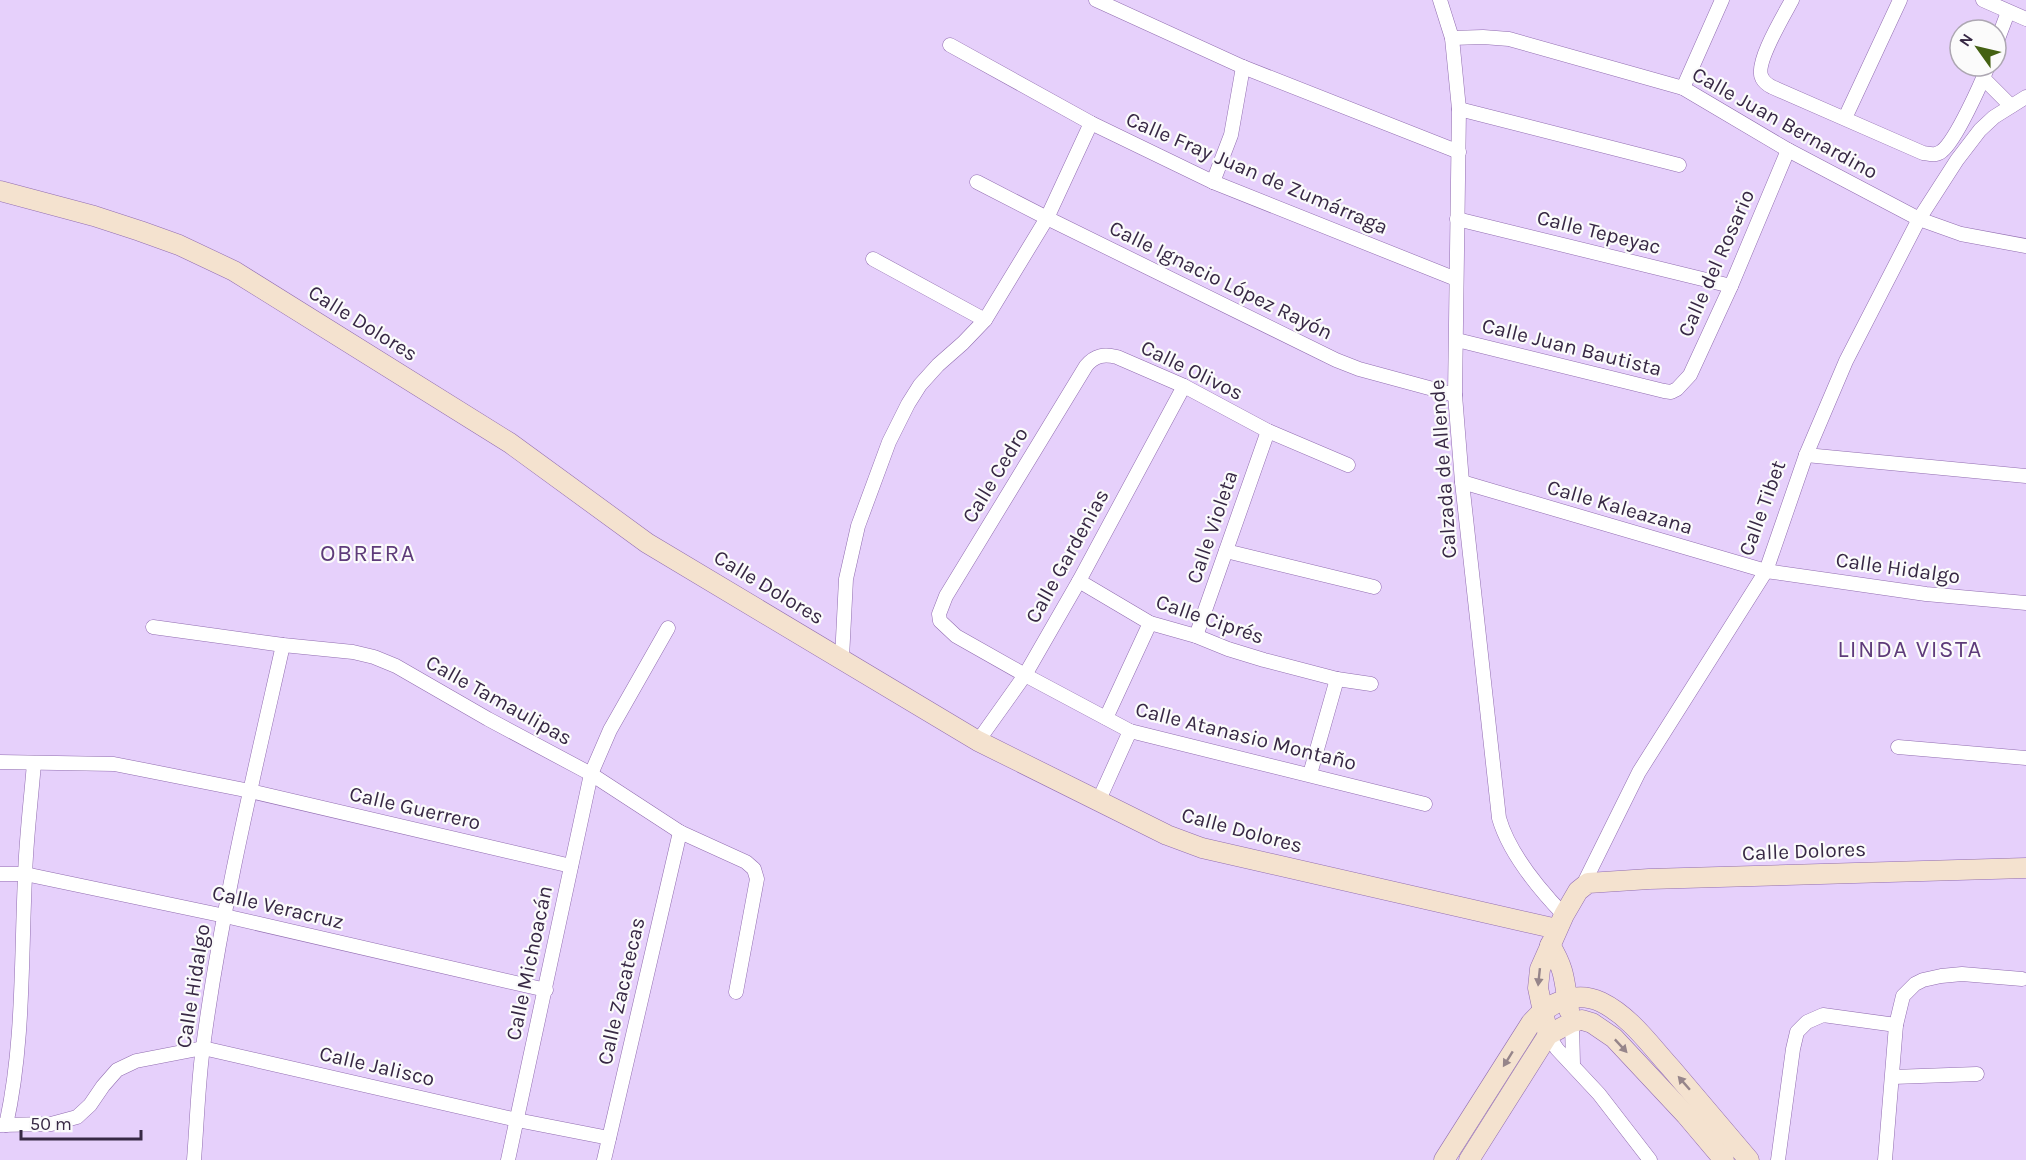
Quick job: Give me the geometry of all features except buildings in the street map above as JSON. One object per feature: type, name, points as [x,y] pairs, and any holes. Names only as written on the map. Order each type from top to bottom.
[{"type":"street","points":[[1096,0],[1243,67],[1459,152]]},
{"type":"street","name":"Calzada de Allende","points":[[1440,0],[1452,38],[1459,109],[1455,395],[1462,482],[1500,818],[1506,836],[1540,888],[1557,930]]},
{"type":"street","points":[[1683,88],[1722,0]]},
{"type":"street","points":[[1792,0],[1761,63],[1762,80],[1772,87],[1923,153],[1938,154],[1943,150],[1955,133],[1983,78]]},
{"type":"street","points":[[1845,118],[1900,0]]},
{"type":"street","points":[[1983,0],[2026,20]]},
{"type":"street","points":[[2006,18],[2008,12]]},
{"type":"street","name":"Calle Juan Bernardino","points":[[1452,38],[1509,39],[1683,88],[1788,150],[1919,219],[1961,234],[2026,246]]},
{"type":"street","name":"Calle Fray Juan de Zumárraga","points":[[950,45],[1090,123],[1213,182],[1456,279]]},
{"type":"street","points":[[1213,182],[1231,135],[1243,67]]},
{"type":"street","points":[[1990,78],[2011,106]]},
{"type":"street","name":"Calle Tibet","points":[[1548,1035],[1538,988],[1540,969],[1557,930],[1583,885],[1639,772],[1766,571],[1806,455],[1846,361],[1919,219],[1968,144],[1994,117],[2026,96]]},
{"type":"street","points":[[1459,109],[1679,165]]},
{"type":"street","points":[[842,658],[846,579],[858,526],[889,442],[920,386],[938,365],[985,320],[1047,218],[1090,123]]},
{"type":"street","name":"Calle del Rosario","points":[[1677,390],[1690,375],[1731,286],[1788,150]]},
{"type":"street","name":"Calle Ignacio López Rayón","points":[[977,182],[1336,360],[1359,369],[1455,395]]},
{"type":"street","name":"Calle Dolores","points":[[0,191],[140,231],[179,245],[234,272],[510,443],[647,543],[978,741],[1167,835],[1202,848],[1557,930]]},
{"type":"street","name":"Calle Tepeyac","points":[[1457,219],[1731,286]]},
{"type":"street","points":[[873,258],[985,320]]},
{"type":"street","name":"Calle Juan Bautista","points":[[1456,340],[1664,391],[1677,390]]},
{"type":"street","name":"Calle Olivos","points":[[1096,357],[1106,355],[1117,357],[1184,386],[1268,431],[1348,465]]},
{"type":"street","name":"Calle Cedro","points":[[940,621],[939,614],[946,596],[1086,366],[1096,357]]},
{"type":"street","name":"Calle Gardenias","points":[[978,741],[1025,675],[1079,581],[1184,386]]},
{"type":"street","name":"Calle Violeta","points":[[1196,636],[1268,431]]},
{"type":"street","points":[[1806,455],[2026,476]]},
{"type":"street","name":"Calle Kaleazana","points":[[1462,482],[1766,571]]},
{"type":"street","points":[[1226,551],[1374,587]]},
{"type":"street","name":"Calle Hidalgo","points":[[1766,571],[1926,594],[2026,603]]},
{"type":"street","name":"Calle Ciprés","points":[[1079,581],[1150,623],[1246,654],[1337,679],[1371,684]]},
{"type":"street","name":"Calle Atanasio Montaño","points":[[940,621],[956,636],[1130,731],[1425,804]]},
{"type":"street","points":[[1106,718],[1150,623]]},
{"type":"street","name":"Calle Tamaulipas","points":[[153,627],[353,652],[374,657],[389,663],[591,774],[680,832],[746,862],[756,872],[756,888],[736,992]]},
{"type":"street","name":"Calle Michoacán","points":[[508,1160],[591,774],[610,730],[668,628]]},
{"type":"street","name":"Calle Hidalgo","points":[[194,1160],[203,1048],[225,916],[283,645]]},
{"type":"street","points":[[1310,774],[1337,679]]},
{"type":"street","points":[[1098,802],[1130,731]]},
{"type":"street","points":[[1898,747],[2026,758]]},
{"type":"street","name":"Calle Guerrero","points":[[0,762],[114,764],[250,791],[571,866]]},
{"type":"street","points":[[3,1125],[11,1104],[20,1026],[25,874],[34,763]]},
{"type":"street","name":"Calle Zacatecas","points":[[604,1160],[680,832]]},
{"type":"street","name":"Calle Dolores","points":[[1583,885],[1661,879],[2026,868]]},
{"type":"street","name":"Calle Veracruz","points":[[0,874],[25,874],[225,916],[546,990]]},
{"type":"street","points":[[1557,930],[1560,961],[1564,971],[1572,1022],[1573,1065]]},
{"type":"street","points":[[1885,1160],[1896,1024],[1903,996],[1923,980],[1941,976],[1962,974],[2022,979]]},
{"type":"street","points":[[1444,1160],[1531,1023],[1542,1011],[1567,998],[1585,998],[1600,1002],[1628,1022],[1694,1110],[1724,1160]]},
{"type":"street","points":[[1778,1160],[1797,1032],[1807,1022],[1822,1015],[1896,1024]]},
{"type":"street","points":[[1469,1160],[1548,1035],[1572,1022],[1582,1020],[1592,1023],[1614,1038],[1749,1160]]},
{"type":"street","points":[[1548,1035],[1557,1049],[1638,1142],[1650,1160]]},
{"type":"street","name":"Calle Jalisco","points":[[3,1125],[51,1124],[77,1117],[117,1071],[136,1061],[203,1048],[517,1120],[609,1138]]},
{"type":"street","points":[[1893,1077],[1977,1074]]},
{"type":"district","name":"OBRERA","points":[[368,553]]},
{"type":"district","name":"LINDA VISTA","points":[[1910,649]]}]
